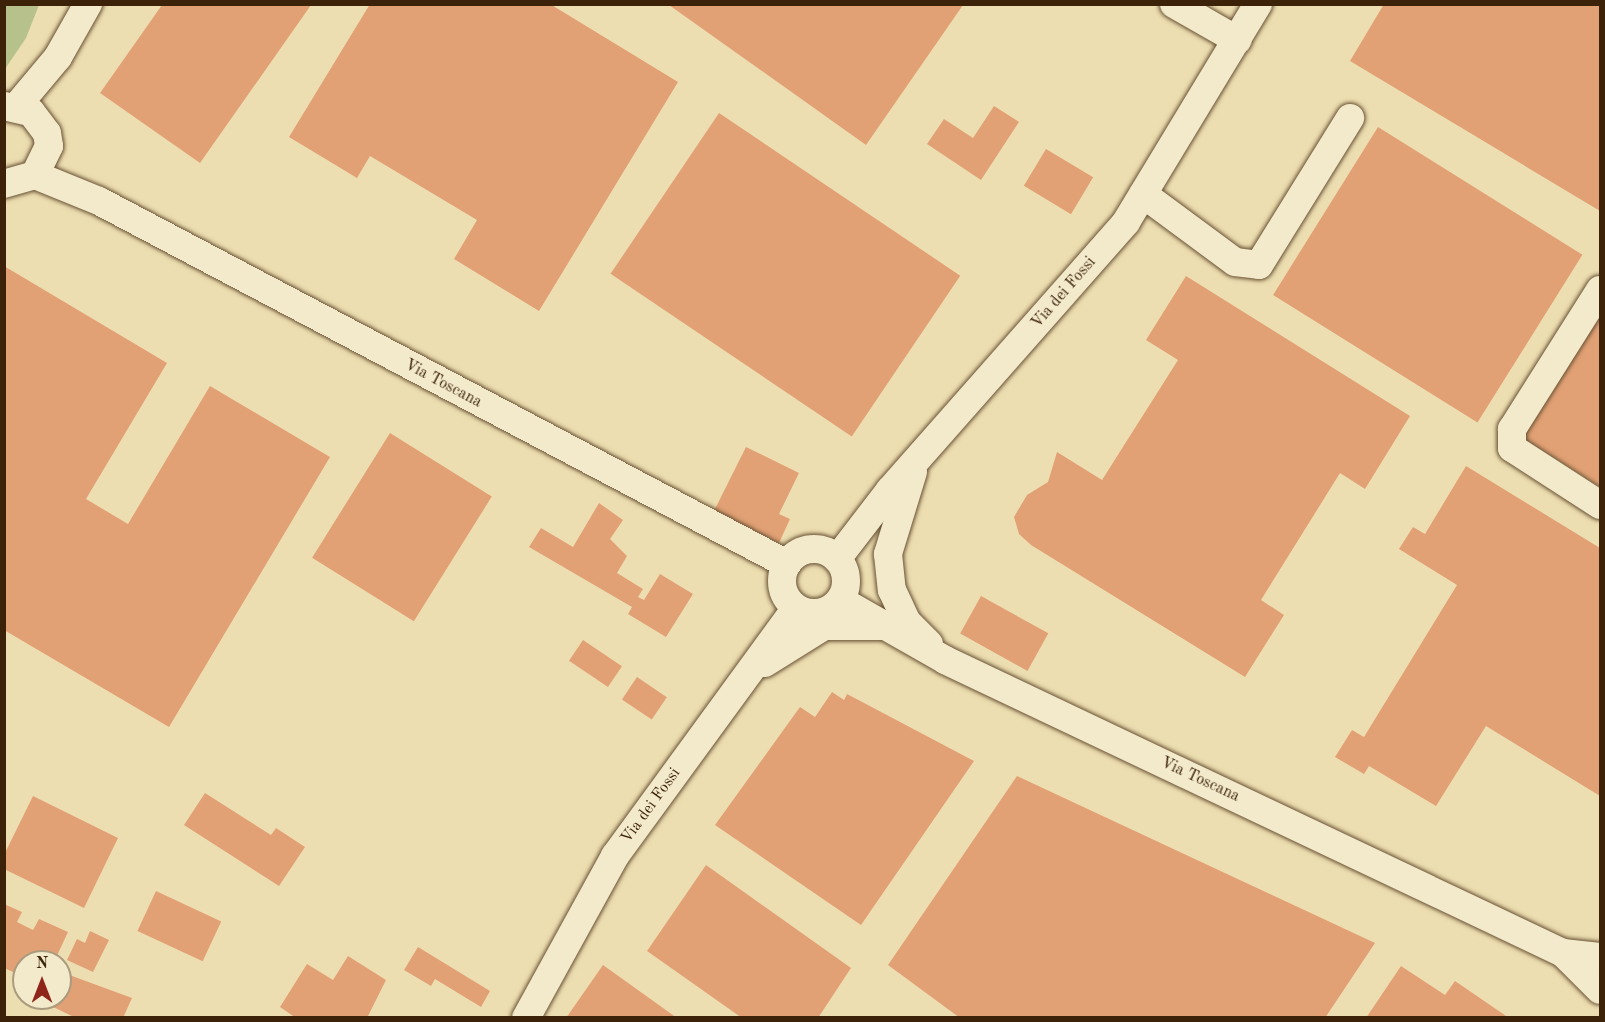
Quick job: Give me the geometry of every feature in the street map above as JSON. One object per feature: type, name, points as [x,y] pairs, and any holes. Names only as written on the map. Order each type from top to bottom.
[{"type":"street","points":[[11,106],[58,57],[88,4]]},
{"type":"street","points":[[1174,4],[1237,40]]},
{"type":"street","name":"Via dei Fossi","points":[[837,559],[918,459],[1126,222],[1258,4]]},
{"type":"street","points":[[4,184],[35,175],[45,134],[58,57]]},
{"type":"street","name":"Via Toscana","points":[[11,106],[45,134],[99,201]]},
{"type":"street","points":[[1143,194],[1235,262],[1258,265],[1350,118]]},
{"type":"street","name":"Via Toscana","points":[[35,175],[99,201],[730,537],[788,564]]},
{"type":"street","points":[[1600,290],[1512,429],[1512,448],[1600,505]]},
{"type":"street","points":[[918,459],[888,554],[892,590],[907,622],[945,660]]},
{"type":"street","points":[[730,537],[766,577],[773,603],[741,680]]},
{"type":"street","points":[[811,550],[837,559],[846,574],[840,600],[825,612],[796,608],[782,583],[788,564],[811,550]]},
{"type":"street","name":"Via Toscana","points":[[840,600],[945,660],[1563,952],[1600,957]]},
{"type":"street","name":"Via dei Fossi","points":[[526,1017],[615,855],[741,680],[796,608]]},
{"type":"street","points":[[741,680],[824,626],[884,626]]},
{"type":"street","name":"Via Toscana","points":[[1563,952],[1600,990]]},
{"type":"green space","points":[[5,4],[39,5],[26,38],[5,69]]},
{"type":"building","points":[[370,4],[550,4],[678,82],[539,311],[454,259],[477,220],[370,156],[357,178],[289,137]]},
{"type":"building","points":[[1384,4],[1600,4],[1600,211],[1350,61]]},
{"type":"building","points":[[162,5],[311,5],[200,163],[100,93]]},
{"type":"building","points":[[669,5],[963,5],[866,145]]},
{"type":"building","points":[[994,106],[1019,122],[981,180],[927,144],[944,119],[973,138]]},
{"type":"building","points":[[719,113],[960,276],[852,437],[611,274]]},
{"type":"building","points":[[1378,127],[1582,255],[1477,423],[1273,295]]},
{"type":"building","points":[[1046,149],[1093,177],[1071,214],[1024,186]]},
{"type":"building","points":[[4,266],[167,363],[86,499],[128,524],[210,386],[330,457],[169,727],[4,630]]},
{"type":"building","points":[[1186,276],[1410,416],[1365,489],[1340,473],[1261,600],[1284,615],[1245,677],[1031,545],[1019,534],[1014,517],[1027,495],[1048,482],[1057,452],[1102,480],[1178,360],[1146,340]]},
{"type":"building","points":[[1600,304],[1600,487],[1518,435]]},
{"type":"building","points":[[390,433],[492,497],[414,621],[312,558]]},
{"type":"building","points":[[746,447],[799,473],[779,514],[790,519],[779,543],[714,511]]},
{"type":"building","points":[[1466,466],[1600,548],[1600,796],[1486,726],[1436,806],[1369,766],[1364,774],[1335,757],[1352,730],[1364,737],[1457,585],[1399,549],[1413,527],[1425,534]]},
{"type":"building","points":[[599,503],[623,520],[610,539],[627,556],[617,573],[643,589],[638,597],[644,600],[660,574],[693,594],[666,637],[628,614],[632,607],[529,547],[541,528],[573,547]]},
{"type":"building","points":[[981,596],[1048,633],[1027,671],[960,634]]},
{"type":"building","points":[[583,640],[622,666],[608,687],[569,661]]},
{"type":"building","points":[[637,677],[667,697],[652,720],[622,699]]},
{"type":"building","points":[[832,692],[844,700],[847,694],[974,761],[861,925],[715,825],[800,707],[815,717]]},
{"type":"building","points":[[1017,776],[1375,943],[1325,1018],[960,1018],[888,965]]},
{"type":"building","points":[[205,793],[271,835],[276,828],[305,847],[279,886],[184,825]]},
{"type":"building","points":[[33,796],[118,838],[84,908],[4,869],[4,855]]},
{"type":"building","points":[[706,865],[851,968],[818,1018],[742,1018],[647,951]]},
{"type":"building","points":[[156,891],[221,921],[203,961],[137,931]]},
{"type":"building","points":[[4,904],[22,912],[17,922],[33,930],[39,919],[68,932],[60,950],[12,950],[12,972],[4,968]]},
{"type":"building","points":[[90,931],[109,940],[93,972],[72,962],[72,950],[77,939],[85,943]]},
{"type":"building","points":[[418,947],[490,991],[481,1007],[435,979],[431,986],[404,970]]},
{"type":"building","points":[[348,956],[386,980],[367,1018],[296,1018],[280,1007],[307,964],[333,980]]},
{"type":"building","points":[[603,965],[677,1018],[566,1018]]},
{"type":"building","points":[[1401,966],[1445,995],[1455,981],[1509,1018],[1366,1018]]},
{"type":"building","points":[[72,976],[132,998],[123,1018],[76,1018],[59,1010],[72,1010]]}]
